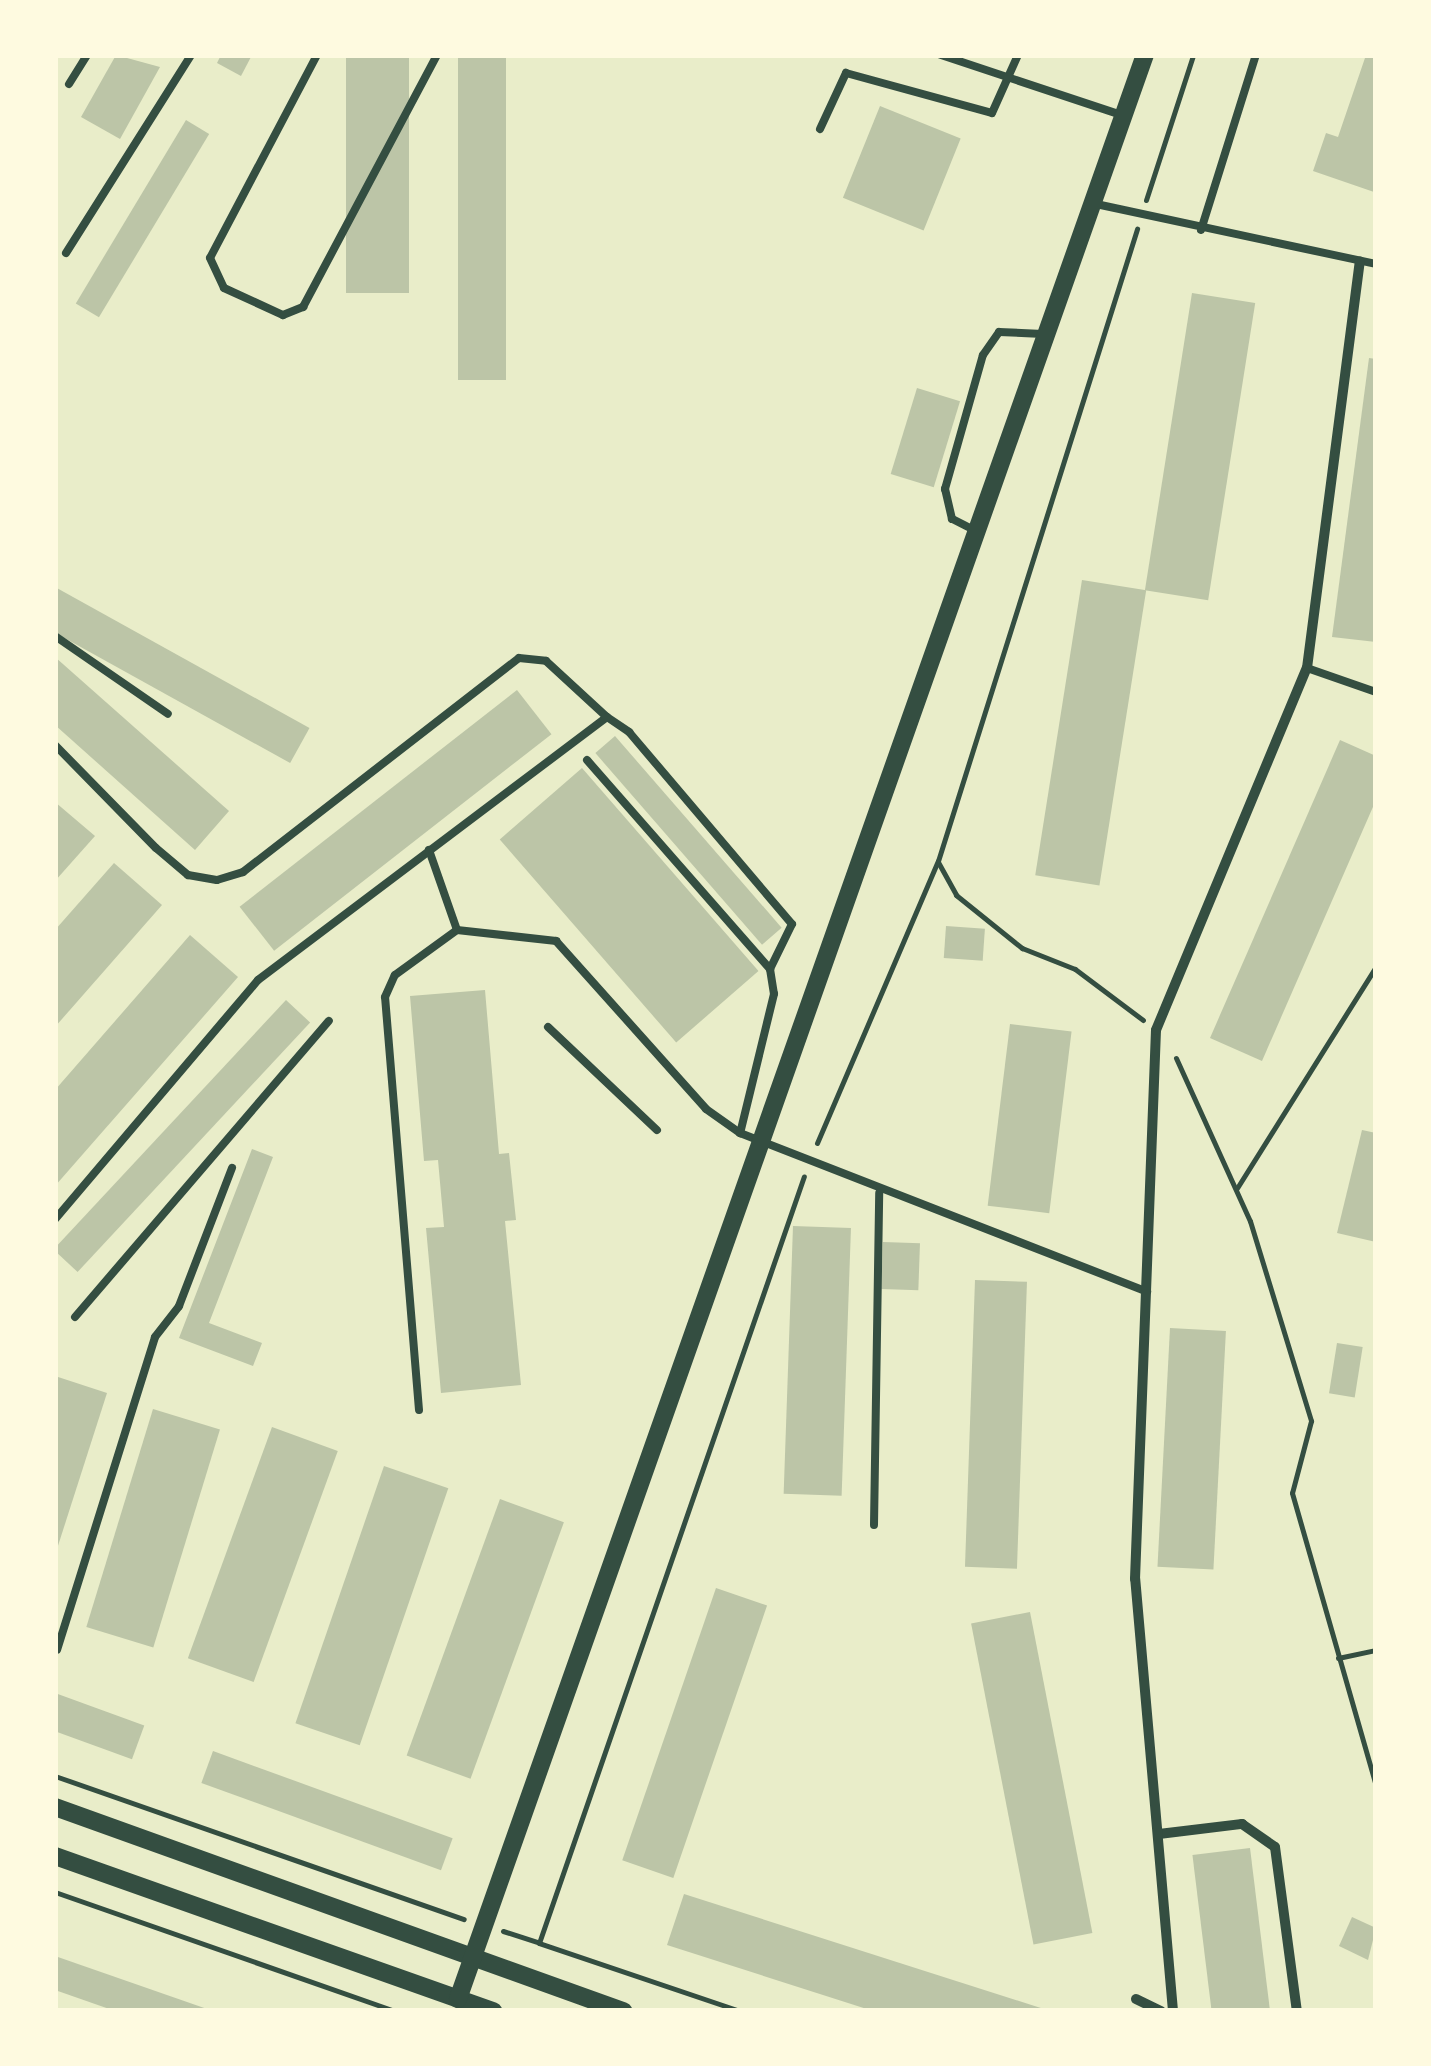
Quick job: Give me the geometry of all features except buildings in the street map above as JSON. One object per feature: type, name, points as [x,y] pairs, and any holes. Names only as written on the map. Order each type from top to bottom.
[{"type":"street","points":[[458,1999],[766,1142],[1145,55]]},
{"type":"street","points":[[1172,2011],[1135,1579],[1156,1030],[1307,668],[1360,261]]},
{"type":"street","points":[[55,1807],[623,2011]]},
{"type":"street","points":[[1159,1834],[1242,1824],[1274,1847],[1297,2011]]},
{"type":"street","points":[[55,1856],[493,2011]]},
{"type":"street","points":[[1136,1999],[1161,2011]]},
{"type":"lane","points":[[69,84],[87,55]]},
{"type":"lane","points":[[66,253],[191,55]]},
{"type":"lane","points":[[317,55],[210,258],[224,288],[283,315],[303,307],[437,55]]},
{"type":"lane","points":[[941,55],[1124,116]]},
{"type":"lane","points":[[820,129],[846,72],[992,113],[1011,78],[1018,55]]},
{"type":"lane","points":[[1201,230],[1256,55]]},
{"type":"lane","points":[[1096,204],[1201,230],[1376,264]]},
{"type":"lane","points":[[980,533],[952,519],[945,490],[983,354],[999,332],[1050,335]]},
{"type":"lane","points":[[55,636],[168,714]]},
{"type":"lane","points":[[55,745],[156,848],[188,875],[217,880],[243,872],[519,658],[546,661],[606,717],[630,732],[790,919],[770,969],[774,994],[740,1133]]},
{"type":"lane","points":[[1307,668],[1376,692]]},
{"type":"lane","points":[[55,1218],[258,980],[606,717]]},
{"type":"lane","points":[[587,760],[770,969]]},
{"type":"lane","points":[[428,850],[457,930]]},
{"type":"lane","points":[[419,1410],[384,997],[418,954],[457,930],[556,941],[706,1109],[740,1133],[880,1193],[1148,1292]]},
{"type":"lane","points":[[75,1317],[329,1021]]},
{"type":"lane","points":[[548,1028],[656,1130]]},
{"type":"lane","points":[[57,1650],[155,1337],[180,1306],[232,1168]]},
{"type":"lane","points":[[874,1525],[880,1193]]},
{"type":"path","points":[[539,1943],[809,1162],[938,861],[1192,55]]},
{"type":"path","points":[[938,861],[956,895],[1022,948],[1075,969],[1156,1030],[1236,1188],[1311,1420],[1292,1494],[1376,1786]]},
{"type":"path","points":[[1236,1188],[1376,966]]},
{"type":"path","points":[[1338,1658],[1376,1650]]},
{"type":"path","points":[[55,1776],[740,2011]]},
{"type":"path","points":[[55,1892],[395,2011]]}]
